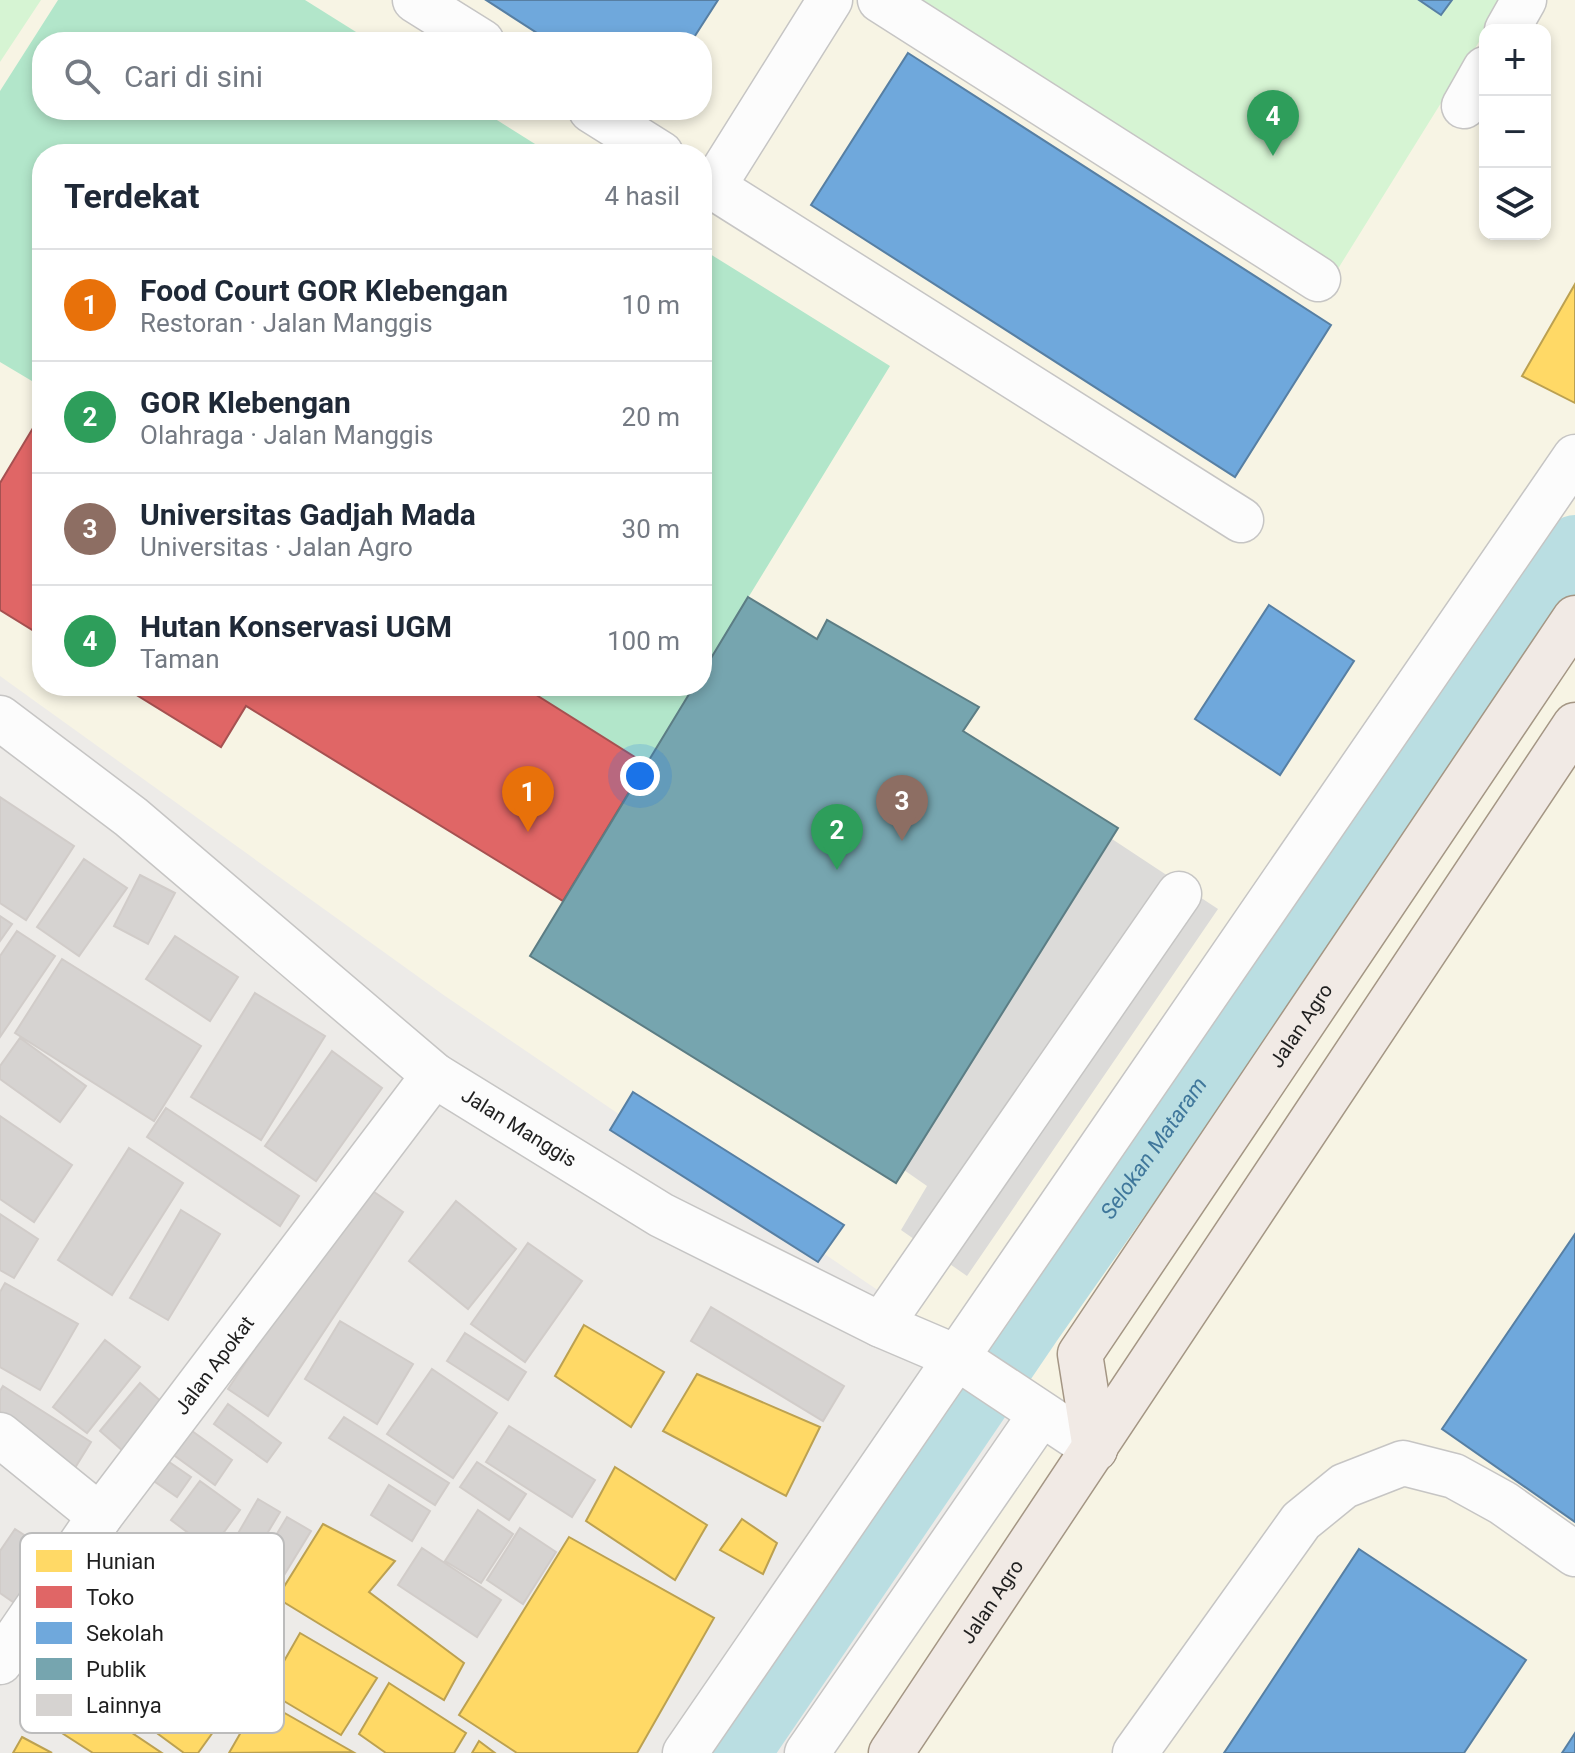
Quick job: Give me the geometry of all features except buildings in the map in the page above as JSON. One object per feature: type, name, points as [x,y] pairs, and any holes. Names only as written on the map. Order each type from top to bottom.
[{"type":"main road","name":"Jalan Agro","points":[[1095,1449],[1080,1354],[1575,618]]},
{"type":"main road","name":"Jalan Agro","points":[[891,1753],[1575,725]]},
{"type":"street","points":[[415,0],[466,32]]},
{"type":"street","points":[[712,177],[830,0]]},
{"type":"street","points":[[880,0],[1318,279]]},
{"type":"street","points":[[1510,24],[1524,0]]},
{"type":"street","points":[[607,120],[645,144]]},
{"type":"street","points":[[712,186],[1241,520]]},
{"type":"street","points":[[685,1753],[963,1362],[1575,457]]},
{"type":"street","name":"Jalan Manggis","points":[[0,718],[131,817],[434,1075],[661,1215],[881,1325],[963,1362],[1095,1449]]},
{"type":"street","points":[[881,1325],[1179,894]]},
{"type":"street","name":"Jalan Apokat","points":[[88,1533],[434,1075]]},
{"type":"street","points":[[807,1753],[1033,1408]]},
{"type":"street","points":[[0,1435],[100,1516]]},
{"type":"street","points":[[1135,1753],[1301,1521],[1344,1486],[1403,1463],[1454,1476],[1503,1503],[1575,1554]]},
{"type":"street","name":"Jalan Apokat","points":[[0,1662],[20,1633]]},
{"type":"shaded area","points":[[0,0],[1575,0],[1575,1753],[827,1753],[1060,1414],[445,996],[0,676]]},
{"type":"shaded area","points":[[1112,839],[1218,909],[967,1276],[901,1230],[927,1186],[904,1170]]},
{"type":"green space","points":[[0,0],[41,0],[0,62]]},
{"type":"green space","points":[[58,0],[305,0],[356,32],[38,32]]},
{"type":"green space","points":[[893,0],[1505,0],[1490,24],[1479,24],[1479,42],[1331,280]]},
{"type":"green space","points":[[32,41],[32,120],[497,120],[535,144],[32,144],[32,381],[0,362],[0,91]]},
{"type":"green space","points":[[712,255],[890,366],[712,657]]},
{"type":"green space","points":[[538,696],[688,696],[646,764]]},
{"type":"waterway","name":"Selokan Mataram","points":[[738,1753],[1031,1322],[1575,547]]},
{"type":"place","name":"Hutan Konservasi UGM","points":[[1273,156]]},
{"type":"place","name":"Food Court GOR Klebengan","points":[[528,832]]},
{"type":"place","name":"Universitas Gadjah Mada","points":[[902,841]]},
{"type":"place","name":"GOR Klebengan","points":[[837,870]]}]
